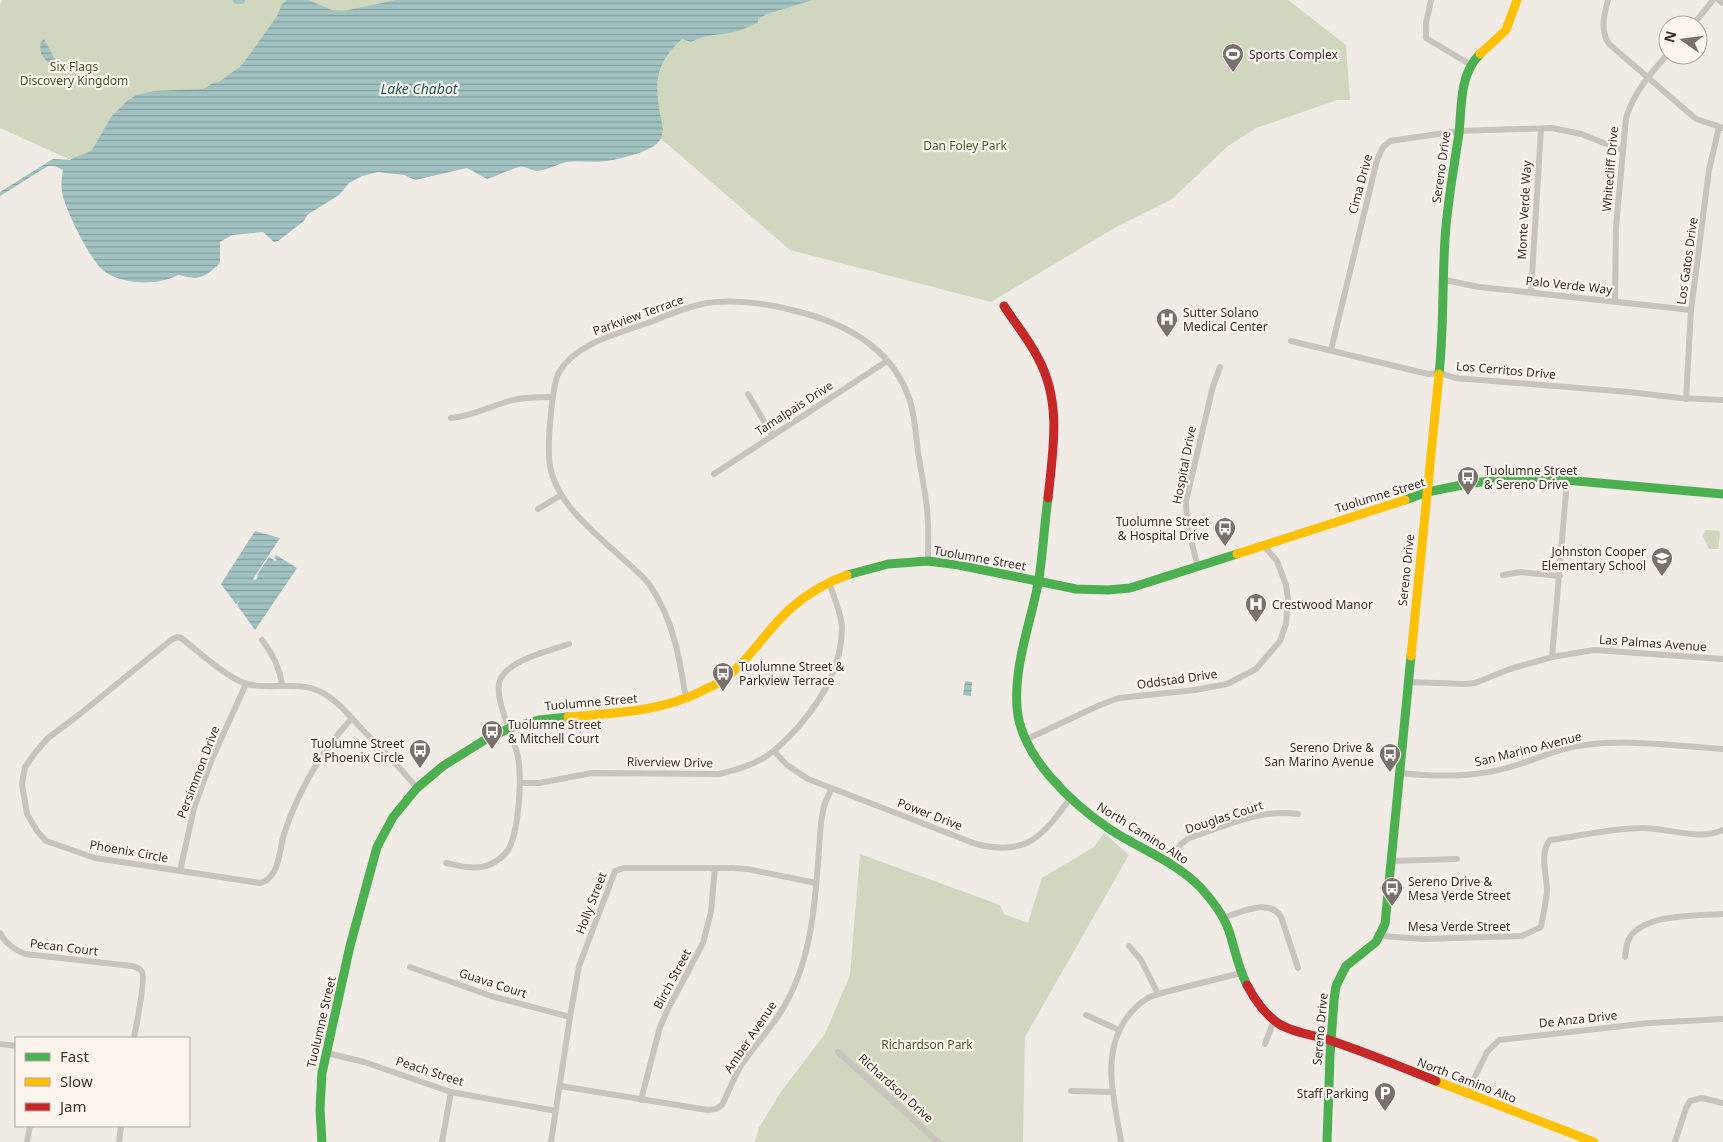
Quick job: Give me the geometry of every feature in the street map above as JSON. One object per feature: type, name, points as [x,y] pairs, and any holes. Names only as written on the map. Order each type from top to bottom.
[{"type":"street","points":[[1431,0],[1426,23],[1426,38],[1471,66]]},
{"type":"street","name":"Sereno Drive","points":[[1327,1142],[1333,1010],[1340,975],[1347,964],[1374,946],[1382,936],[1385,924],[1444,335],[1445,240],[1459,131],[1462,89],[1471,66],[1478,56],[1506,30],[1514,13],[1517,0]]},
{"type":"street","points":[[1608,0],[1603,23],[1606,39],[1609,44],[1696,119],[1721,128]]},
{"type":"street","points":[[1701,15],[1713,0]]},
{"type":"street","points":[[1719,0],[1723,3]]},
{"type":"street","name":"Whitecliff Drive","points":[[1614,301],[1616,227],[1626,118],[1630,104],[1647,78],[1658,65]]},
{"type":"street","name":"Los Gatos Drive","points":[[1686,398],[1691,310],[1709,170],[1721,128]]},
{"type":"street","name":"Monte Verde Way","points":[[1531,292],[1540,129]]},
{"type":"street","name":"Cima Drive","points":[[1331,350],[1377,160],[1383,147],[1390,141],[1405,137],[1459,131],[1568,130],[1622,150]]},
{"type":"street","name":"Palo Verde Way","points":[[1444,280],[1479,287],[1691,310]]},
{"type":"street","name":"Parkview Terrace","points":[[686,700],[675,642],[668,617],[650,585],[575,513],[560,495],[551,473],[549,457],[553,397],[558,374],[567,361],[593,343],[705,303],[750,302],[816,316],[845,327],[869,343],[887,361],[898,376],[910,401],[927,508],[928,561]]},
{"type":"street","name":"North Camino Alto","points":[[1004,306],[1038,357],[1046,375],[1054,414],[1054,443],[1038,582],[1017,681],[1017,709],[1027,745],[1042,768],[1082,808],[1111,830],[1168,863],[1198,885],[1215,904],[1228,929],[1241,973],[1252,993],[1274,1020],[1291,1030],[1331,1040],[1594,1142]]},
{"type":"street","name":"Los Cerritos Drive","points":[[1291,341],[1428,374],[1440,373],[1455,378],[1723,400]]},
{"type":"street","name":"Tamalpais Drive","points":[[714,474],[887,361]]},
{"type":"street","name":"Hospital Drive","points":[[1198,567],[1187,525],[1186,501],[1212,386],[1220,368]]},
{"type":"street","points":[[748,394],[772,435]]},
{"type":"street","points":[[451,418],[466,417],[509,401],[553,397]]},
{"type":"street","name":"Tuolumne Street","points":[[322,1142],[320,1093],[327,1053],[350,946],[377,847],[393,817],[417,788],[460,754],[510,728],[539,720],[639,711],[686,700],[722,681],[747,659],[790,609],[809,594],[845,575],[888,564],[928,561],[958,565],[1038,582],[1076,588],[1108,590],[1130,588],[1377,510],[1427,492],[1472,483],[1530,477],[1723,494]]},
{"type":"street","points":[[1552,657],[1567,480]]},
{"type":"street","points":[[538,509],[560,495]]},
{"type":"street","name":"Oddstad Drive","points":[[1026,740],[1119,698],[1195,690],[1227,684],[1256,668],[1280,641],[1286,624],[1288,598],[1286,585],[1277,561],[1263,545]]},
{"type":"street","points":[[1503,575],[1520,572],[1560,576]]},
{"type":"street","name":"Riverview Drive","points":[[521,783],[539,783],[592,773],[719,774],[753,763],[774,751],[816,706],[827,688],[836,664],[841,643],[842,626],[840,614],[829,583]]},
{"type":"street","name":"Phoenix Circle","points":[[352,718],[328,745],[300,795],[284,835],[277,864],[271,877],[260,883],[95,858],[46,841],[37,831],[27,814],[22,784],[25,767],[48,738],[177,637],[181,638],[224,671],[246,684],[270,687],[282,685],[298,686],[319,691],[330,698],[352,718],[417,788]]},
{"type":"street","points":[[262,640],[274,658],[281,676],[282,685]]},
{"type":"street","points":[[446,863],[470,868],[481,867],[491,864],[507,850],[512,840],[521,783],[518,757],[510,728],[500,703],[500,681],[508,669],[523,661],[568,644]]},
{"type":"street","name":"Las Palmas Avenue","points":[[1408,682],[1475,683],[1510,668],[1552,657],[1594,650],[1723,659]]},
{"type":"street","name":"Persimmon Drive","points":[[180,870],[194,808],[211,761],[246,684]]},
{"type":"street","name":"San Marino Avenue","points":[[1399,773],[1459,776],[1500,770],[1549,753],[1577,746],[1624,741],[1723,749]]},
{"type":"street","name":"Power Drive","points":[[774,751],[799,774],[831,789],[991,848],[1014,848],[1032,841],[1056,819],[1071,798]]},
{"type":"street","name":"Amber Avenue","points":[[560,1086],[708,1110],[716,1109],[722,1105],[742,1065],[786,1005],[800,973],[806,954],[816,883],[821,822],[824,806],[831,789]]},
{"type":"street","name":"Douglas Court","points":[[1168,863],[1181,844],[1189,838],[1258,815],[1286,812],[1298,814]]},
{"type":"street","name":"Mesa Verde Street","points":[[1382,936],[1423,940],[1522,936],[1541,927],[1547,890],[1546,846],[1550,840],[1624,829],[1645,828],[1701,834],[1723,830]]},
{"type":"street","points":[[1391,861],[1457,859]]},
{"type":"street","name":"Holly Street","points":[[551,1142],[579,966],[615,870],[624,868],[747,869],[816,883]]},
{"type":"street","name":"Birch Street","points":[[641,1100],[660,1028],[703,943],[711,912],[716,868]]},
{"type":"street","points":[[1222,918],[1266,906],[1278,912],[1298,968]]},
{"type":"street","points":[[1625,957],[1628,942],[1635,932],[1650,922],[1723,914]]},
{"type":"street","name":"Pecan Court","points":[[0,933],[4,940],[14,949],[25,954],[133,966],[141,969],[143,974],[134,1037]]},
{"type":"street","points":[[1129,946],[1141,960],[1158,994]]},
{"type":"street","name":"Guava Court","points":[[410,967],[491,996],[570,1017]]},
{"type":"street","points":[[1120,1142],[1111,1062],[1119,1030],[1130,1014],[1138,1005],[1158,994],[1241,973]]},
{"type":"street","points":[[1086,1015],[1119,1030]]},
{"type":"street","name":"De Anza Drive","points":[[1467,1093],[1486,1052],[1498,1040],[1640,1024],[1723,1018]]},
{"type":"street","points":[[1265,1044],[1274,1020]]},
{"type":"street","points":[[0,1044],[15,1046]]},
{"type":"street","name":"Richardson Drive","points":[[838,1052],[938,1142]]},
{"type":"street","name":"Peach Street","points":[[327,1053],[364,1062],[451,1092],[556,1111]]},
{"type":"street","points":[[1071,1091],[1113,1092]]},
{"type":"street","points":[[442,1142],[451,1092]]},
{"type":"street","points":[[1675,1142],[1690,1101],[1702,1098],[1723,1102]]},
{"type":"street","points":[[27,1142],[30,1127]]},
{"type":"street","points":[[119,1142],[121,1127]]},
{"type":"green space","name":"Six Flags Discovery Kingdom","points":[[2,0],[409,0],[238,91],[78,163],[0,128],[0,6]]},
{"type":"green space","name":"Dan Foley Park","points":[[700,0],[1288,0],[1346,45],[1350,100],[1337,100],[1256,128],[1228,146],[1172,199],[1116,227],[991,302],[790,250],[615,99]]},
{"type":"green space","points":[[1705,530],[1719,531],[1718,549],[1709,549],[1703,536]]},
{"type":"green space","name":"Richardson Park","points":[[1104,833],[1129,855],[1025,1037],[1023,1142],[755,1142],[759,1128],[780,1093],[825,1034],[850,975],[860,854],[1000,905],[1004,914],[1028,923],[1042,878],[1094,847]]},
{"type":"water","name":"Lake Chabot","points":[[287,0],[308,0],[332,10],[344,11],[396,0],[813,0],[767,14],[758,19],[758,22],[736,31],[705,37],[691,42],[682,39],[667,56],[659,73],[657,91],[663,127],[662,137],[651,148],[627,157],[600,162],[567,162],[537,171],[526,167],[515,168],[487,179],[467,168],[415,180],[404,175],[378,172],[362,176],[349,183],[339,195],[307,215],[304,221],[278,241],[274,242],[263,232],[232,235],[220,242],[220,263],[201,277],[178,275],[161,281],[140,282],[120,279],[104,271],[92,257],[74,225],[63,197],[61,184],[63,170],[55,166],[48,166],[0,196],[0,192],[53,159],[70,160],[92,150],[111,117],[136,95],[154,91],[203,89],[219,82],[242,65],[277,16],[282,4]]},
{"type":"water","points":[[44,39],[61,71],[57,74],[41,54],[40,43]]},
{"type":"water","points":[[255,531],[280,538],[253,579],[256,580],[257,575],[269,557],[275,561],[277,560],[274,558],[276,555],[297,568],[255,630],[237,605],[240,600],[236,604],[221,584]]},
{"type":"water","points":[[965,681],[972,682],[971,696],[963,695]]},
{"type":"traffic: fast","points":[[1439,374],[1446,226],[1459,133],[1461,101],[1468,71],[1480,54]]},
{"type":"traffic: fast","points":[[1405,500],[1427,492],[1472,483],[1531,477],[1723,494]]},
{"type":"traffic: fast","points":[[1048,498],[1038,584],[1023,645],[1018,676],[1017,707],[1020,725],[1027,743],[1050,777],[1080,807],[1122,837],[1180,870],[1200,887],[1217,908],[1227,925],[1247,985]]},
{"type":"traffic: fast","points":[[847,575],[888,564],[928,561],[959,565],[1076,589],[1108,590],[1130,588],[1237,554]]},
{"type":"traffic: fast","points":[[1327,1142],[1330,1056],[1336,986],[1346,966],[1376,942],[1385,924],[1411,656]]},
{"type":"traffic: fast","points":[[322,1142],[320,1109],[322,1073],[350,946],[377,847],[393,817],[417,788],[443,766],[483,741],[510,728],[539,720],[568,717]]},
{"type":"traffic: slow","points":[[1480,54],[1506,30],[1517,0]]},
{"type":"traffic: slow","points":[[1411,656],[1439,374]]},
{"type":"traffic: slow","points":[[1237,554],[1405,500]]},
{"type":"traffic: slow","points":[[568,717],[620,713],[654,707],[686,698],[716,685],[742,663],[791,608],[818,589],[847,575]]},
{"type":"traffic: slow","points":[[1436,1081],[1594,1142]]},
{"type":"traffic: jam","points":[[1004,306],[1034,351],[1046,375],[1050,392],[1054,426],[1048,498]]},
{"type":"traffic: jam","points":[[1247,985],[1261,1007],[1281,1025],[1326,1039],[1436,1081]]},
{"type":"place","name":"Sports Complex","points":[[1233,73]]},
{"type":"place","name":"Sutter Solano Medical Center","points":[[1167,338]]},
{"type":"place","name":"Tuolumne Street & Sereno Drive","points":[[1468,496]]},
{"type":"place","name":"Tuolumne Street & Hospital Drive","points":[[1225,547]]},
{"type":"place","name":"Johnston Cooper Elementary School","points":[[1662,577]]},
{"type":"place","name":"Crestwood Manor","points":[[1256,623]]},
{"type":"place","name":"Tuolumne Street & Parkview Terrace","points":[[723,692]]},
{"type":"place","name":"Tuolumne Street & Mitchell Court","points":[[492,750]]},
{"type":"place","name":"Tuolumne Street & Phoenix Circle","points":[[420,769]]},
{"type":"place","name":"Sereno Drive & San Marino Avenue","points":[[1390,773]]},
{"type":"place","name":"Sereno Drive & Mesa Verde Street","points":[[1392,907]]},
{"type":"place","name":"Staff Parking","points":[[1385,1112]]}]
